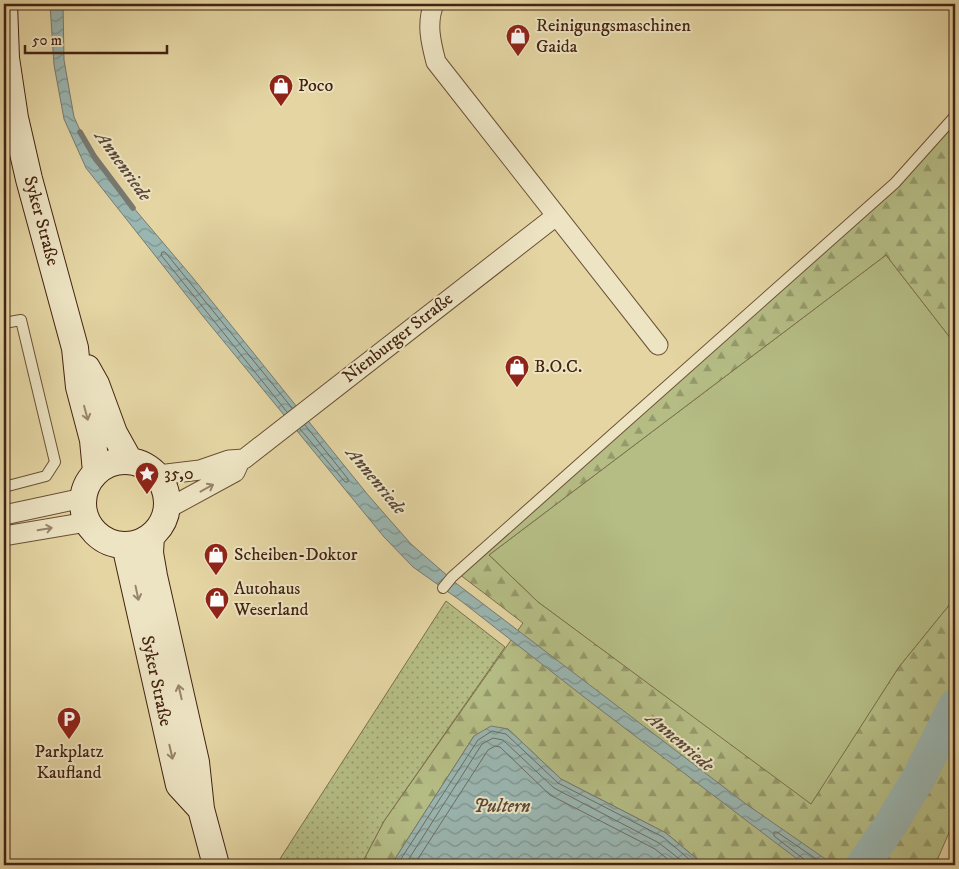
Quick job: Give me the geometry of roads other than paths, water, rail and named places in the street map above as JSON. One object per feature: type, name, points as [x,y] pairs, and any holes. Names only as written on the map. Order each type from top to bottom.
[{"type":"main road","name":"Syker Straße","points":[[4,4],[9,111],[75,348],[79,387],[93,440],[96,472]]},
{"type":"main road","name":"Syker Straße","points":[[75,348],[96,384],[114,433],[129,460]]},
{"type":"main road","points":[[129,460],[145,464],[158,475],[166,491],[167,510],[162,524],[143,542],[125,545],[114,544],[94,532],[85,510],[87,484],[96,472],[105,465],[129,460]]},
{"type":"main road","name":"Syker Straße","points":[[151,536],[150,553],[154,576],[196,762],[202,809],[216,865]]},
{"type":"main road","name":"Syker Straße","points":[[125,545],[179,785],[202,809]]},
{"type":"street","points":[[434,4],[429,37],[436,62],[658,345]]},
{"type":"street","name":"Nienburger Straße","points":[[167,510],[235,472],[240,461],[556,216]]},
{"type":"street","name":"Nienburger Straße","points":[[158,475],[200,470],[229,460],[240,461]]},
{"type":"street","points":[[4,515],[85,510]]},
{"type":"street","points":[[4,536],[85,510]]},
{"type":"lane","points":[[443,588],[452,577],[895,184],[955,116]]},
{"type":"lane","points":[[4,323],[21,320],[55,462],[46,476],[4,487]]},
{"type":"water","points":[[50,4],[63,4],[64,60],[74,117],[94,161],[193,278],[368,495],[411,544],[457,584],[746,804],[834,865],[805,865],[461,601],[413,567],[384,537],[202,315],[86,168],[64,119],[54,65]]},
{"type":"water","name":"Pultern","points":[[491,726],[508,729],[561,779],[666,833],[704,865],[391,865],[474,736]]},
{"type":"waterway","name":"Annenriede","points":[[80,132],[94,156],[133,208]]},
{"type":"waterway","points":[[863,865],[918,779],[955,706]]},
{"type":"place","name":"Reinigungsmaschinen Gaida","points":[[518,57]]},
{"type":"place","name":"Poco","points":[[281,107]]},
{"type":"place","name":"B.O.C.","points":[[517,388]]},
{"type":"place","name":"35,0","points":[[147,495]]},
{"type":"place","name":"Scheiben-Doktor","points":[[216,576]]},
{"type":"place","name":"Autohaus Weserland","points":[[217,620]]},
{"type":"place","name":"Parkplatz Kaufland","points":[[69,740]]}]
